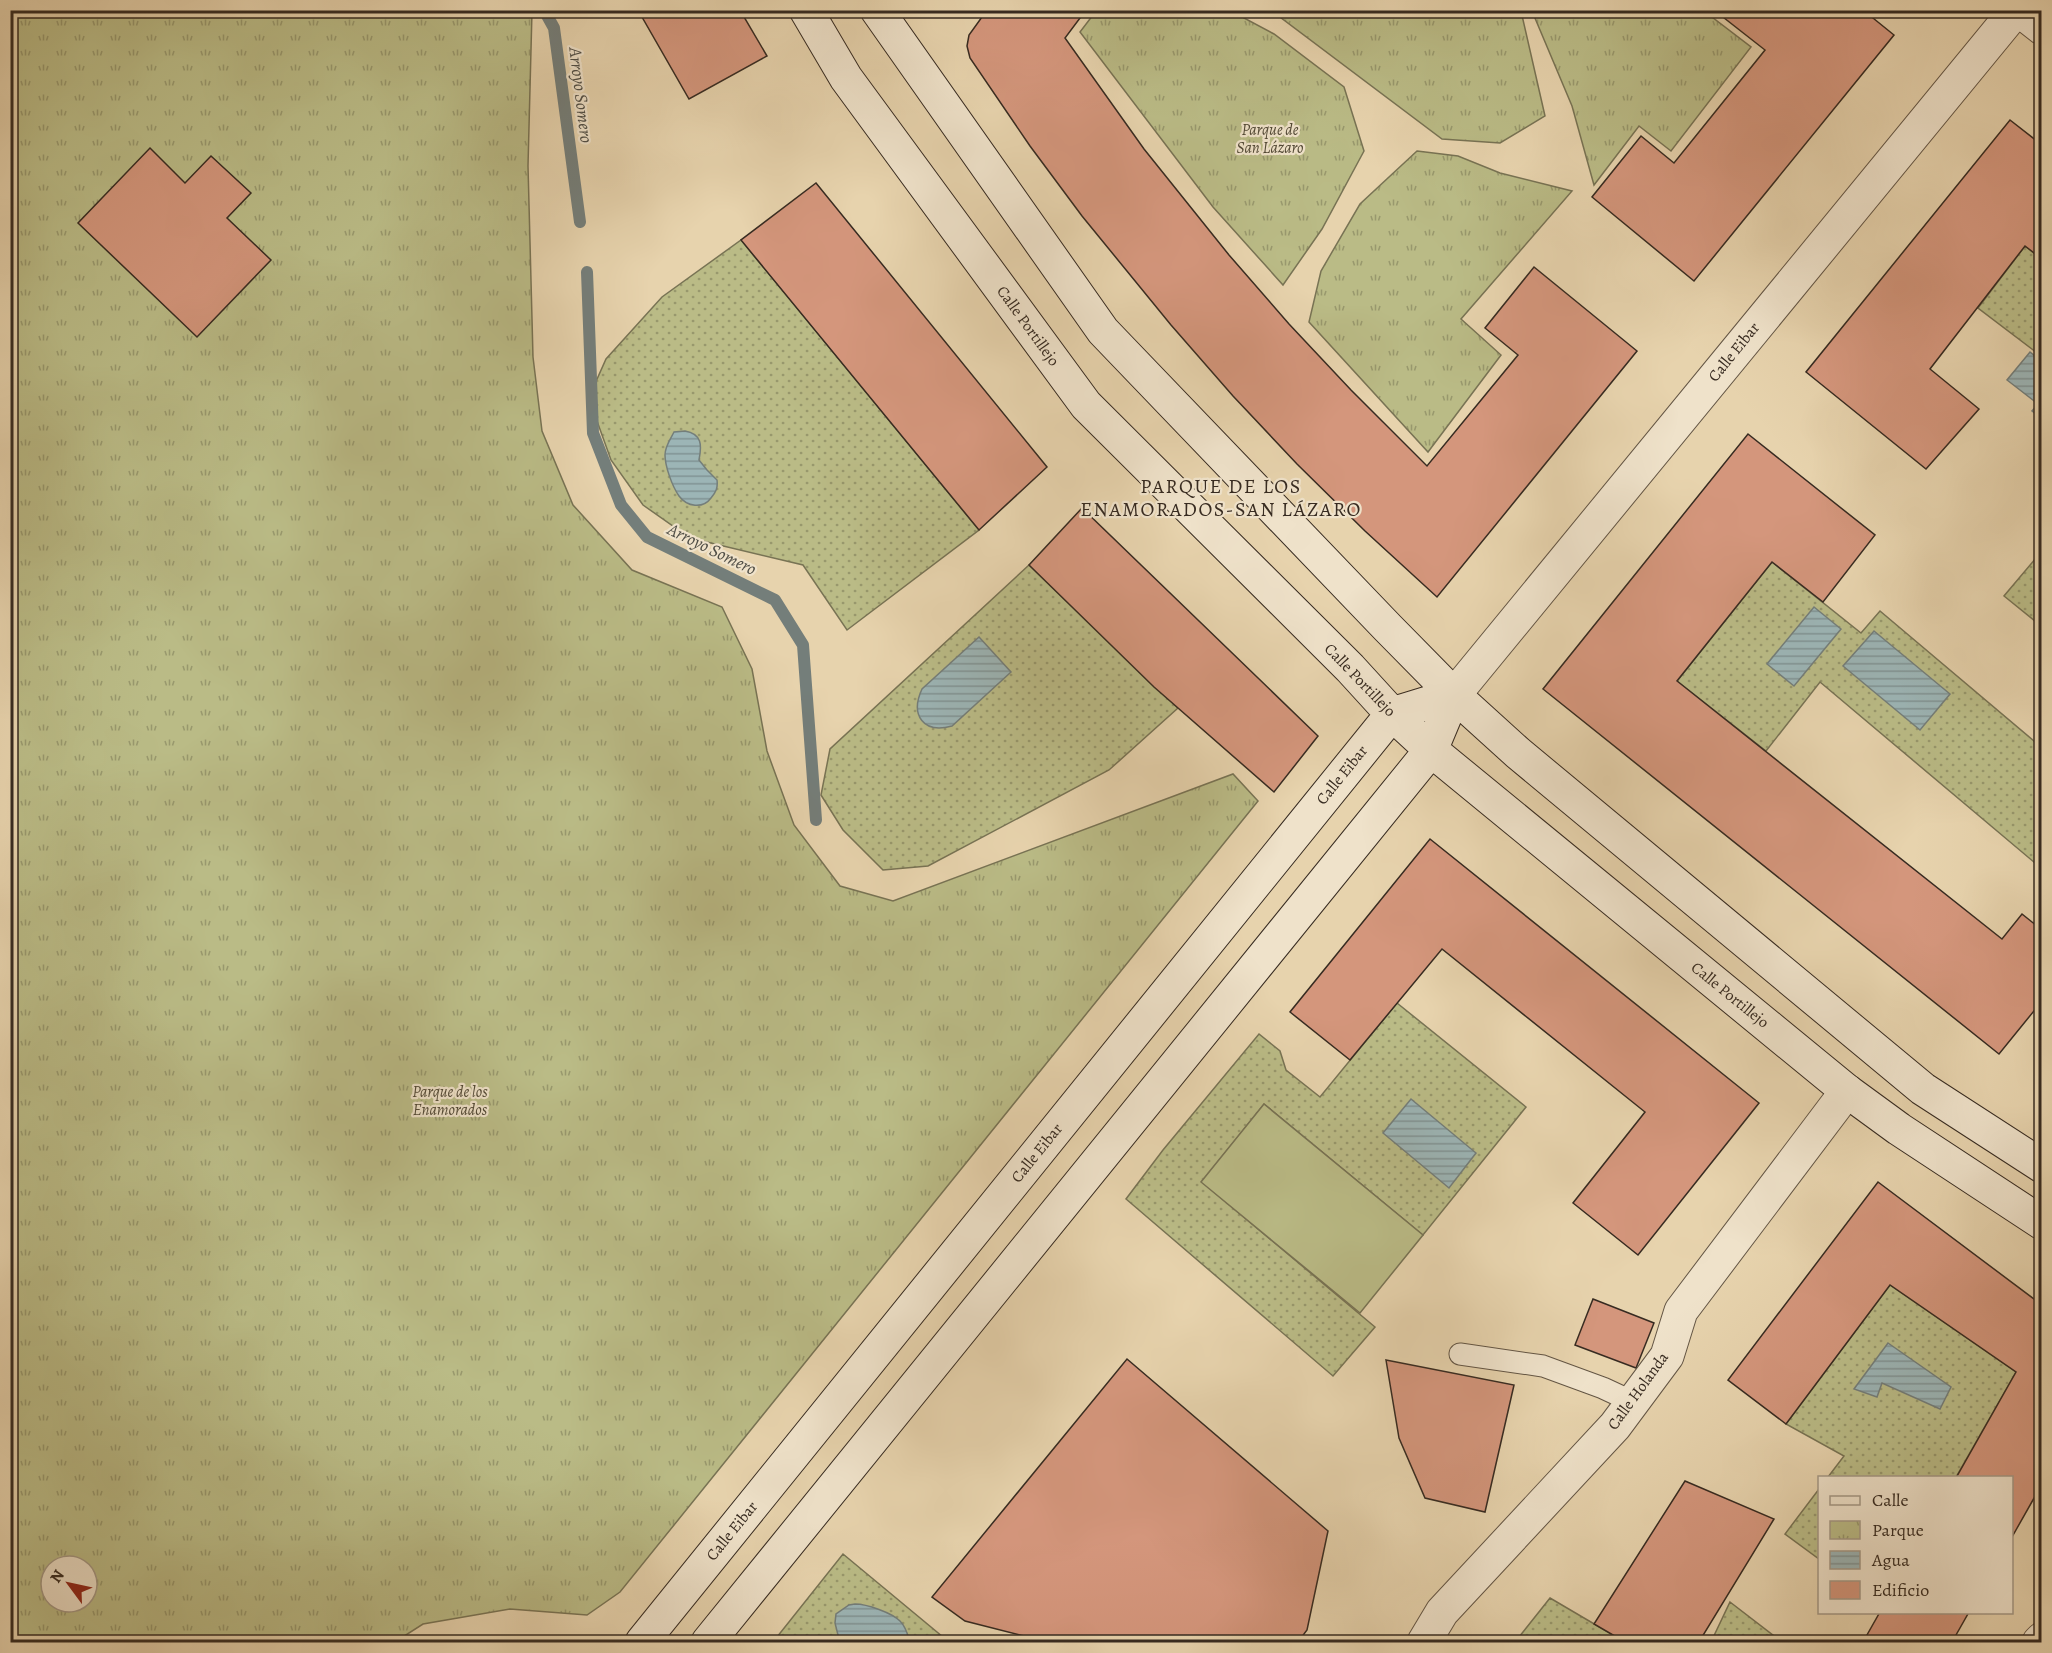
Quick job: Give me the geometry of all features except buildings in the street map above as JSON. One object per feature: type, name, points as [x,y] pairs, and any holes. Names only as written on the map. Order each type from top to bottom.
[{"type":"main road","name":"Calle Portillejo","points":[[806,10],[846,78],[1086,405],[1350,668],[1392,714],[1431,750],[1847,1091],[1899,1129],[2042,1223]]},
{"type":"main road","points":[[877,10],[1103,332],[1454,695],[1518,753],[1923,1089],[2042,1166]]},
{"type":"main road","points":[[2017,10],[2042,28]]},
{"type":"main road","name":"Calle Eibar","points":[[708,1642],[1431,750],[1454,695],[2017,10]]},
{"type":"main road","points":[[1392,714],[1454,695]]},
{"type":"main road","name":"Calle Eibar","points":[[642,1642],[1392,714]]},
{"type":"main road","name":"Calle Holanda","points":[[1424,1642],[1442,1612],[1615,1426],[1667,1356],[1680,1311],[1847,1091]]},
{"type":"lane","points":[[1460,1354],[1543,1366],[1603,1388],[1637,1396]]},
{"type":"green space","name":"Parque de los Enamorados","points":[[11,11],[532,11],[528,166],[533,357],[542,431],[573,505],[632,570],[722,607],[752,669],[767,751],[794,825],[840,886],[893,901],[1233,774],[1258,801],[620,1592],[587,1615],[510,1609],[423,1624],[395,1642],[11,1642]]},
{"type":"green space","name":"Parque de San Lázaro","points":[[1096,11],[1231,11],[1274,34],[1344,87],[1364,151],[1322,229],[1283,285],[1213,207],[1080,32]]},
{"type":"green space","points":[[1272,11],[1521,11],[1545,116],[1500,143],[1442,139]]},
{"type":"green space","points":[[1532,11],[1704,11],[1751,47],[1671,151],[1639,126],[1594,185],[1572,106]]},
{"type":"green space","points":[[1417,151],[1458,156],[1500,173],[1572,191],[1461,319],[1501,355],[1428,452],[1309,322],[1321,271],[1360,204]]},
{"type":"green space","points":[[741,240],[979,530],[847,630],[803,565],[690,538],[643,505],[611,460],[597,421],[594,386],[606,359],[662,297]]},
{"type":"green space","points":[[2025,246],[2041,259],[2041,356],[1978,308]]},
{"type":"green space","points":[[2041,552],[2041,626],[2004,596]]},
{"type":"green space","points":[[1772,562],[1861,633],[1880,611],[2041,747],[2041,868],[1820,682],[1766,751],[1677,681]]},
{"type":"green space","points":[[1029,565],[1178,708],[1109,770],[928,866],[883,870],[843,830],[821,795],[830,749]]},
{"type":"green space","points":[[1397,1003],[1526,1107],[1423,1235],[1264,1104],[1202,1182],[1375,1327],[1333,1376],[1126,1199],[1163,1150],[1259,1034],[1280,1051],[1286,1070],[1320,1097]]},
{"type":"green space","points":[[1264,1104],[1423,1235],[1360,1313],[1201,1182]]},
{"type":"green space","points":[[1890,1285],[2016,1372],[1957,1476],[1829,1476],[1844,1456],[1786,1424]]},
{"type":"green space","points":[[1818,1490],[1818,1558],[1785,1534]]},
{"type":"green space","points":[[843,1554],[949,1642],[773,1642]]},
{"type":"green space","points":[[1550,1598],[1625,1642],[1515,1642]]},
{"type":"green space","points":[[1730,1602],[1782,1642],[1711,1642]]},
{"type":"water","points":[[2030,352],[2041,361],[2041,418],[2032,411],[2038,404],[2007,380]]},
{"type":"water","points":[[674,432],[691,432],[700,441],[699,460],[717,480],[714,494],[704,504],[695,505],[682,500],[671,482],[666,465],[666,449]]},
{"type":"water","points":[[1814,607],[1841,629],[1794,686],[1767,664]]},
{"type":"water","points":[[1874,631],[1950,694],[1920,730],[1843,666]]},
{"type":"water","points":[[979,637],[1011,672],[952,726],[942,728],[927,725],[919,714],[918,707],[922,689]]},
{"type":"water","points":[[1411,1099],[1476,1153],[1449,1188],[1383,1133]]},
{"type":"water","points":[[1888,1343],[1951,1387],[1940,1409],[1882,1383],[1877,1397],[1854,1389]]},
{"type":"water","points":[[855,1604],[879,1610],[896,1618],[906,1629],[909,1639],[907,1642],[846,1641],[838,1635],[835,1623],[836,1614],[849,1605]]},
{"type":"waterway","name":"Arroyo Somero","points":[[544,10],[554,28],[580,222]]},
{"type":"waterway","name":"Arroyo Somero","points":[[587,272],[593,433],[621,505],[647,537],[775,600],[803,645],[816,820]]},
{"type":"district","name":"PARQUE DE LOS ENAMORADOS-SAN LÁZARO","points":[[1221,498]]}]
